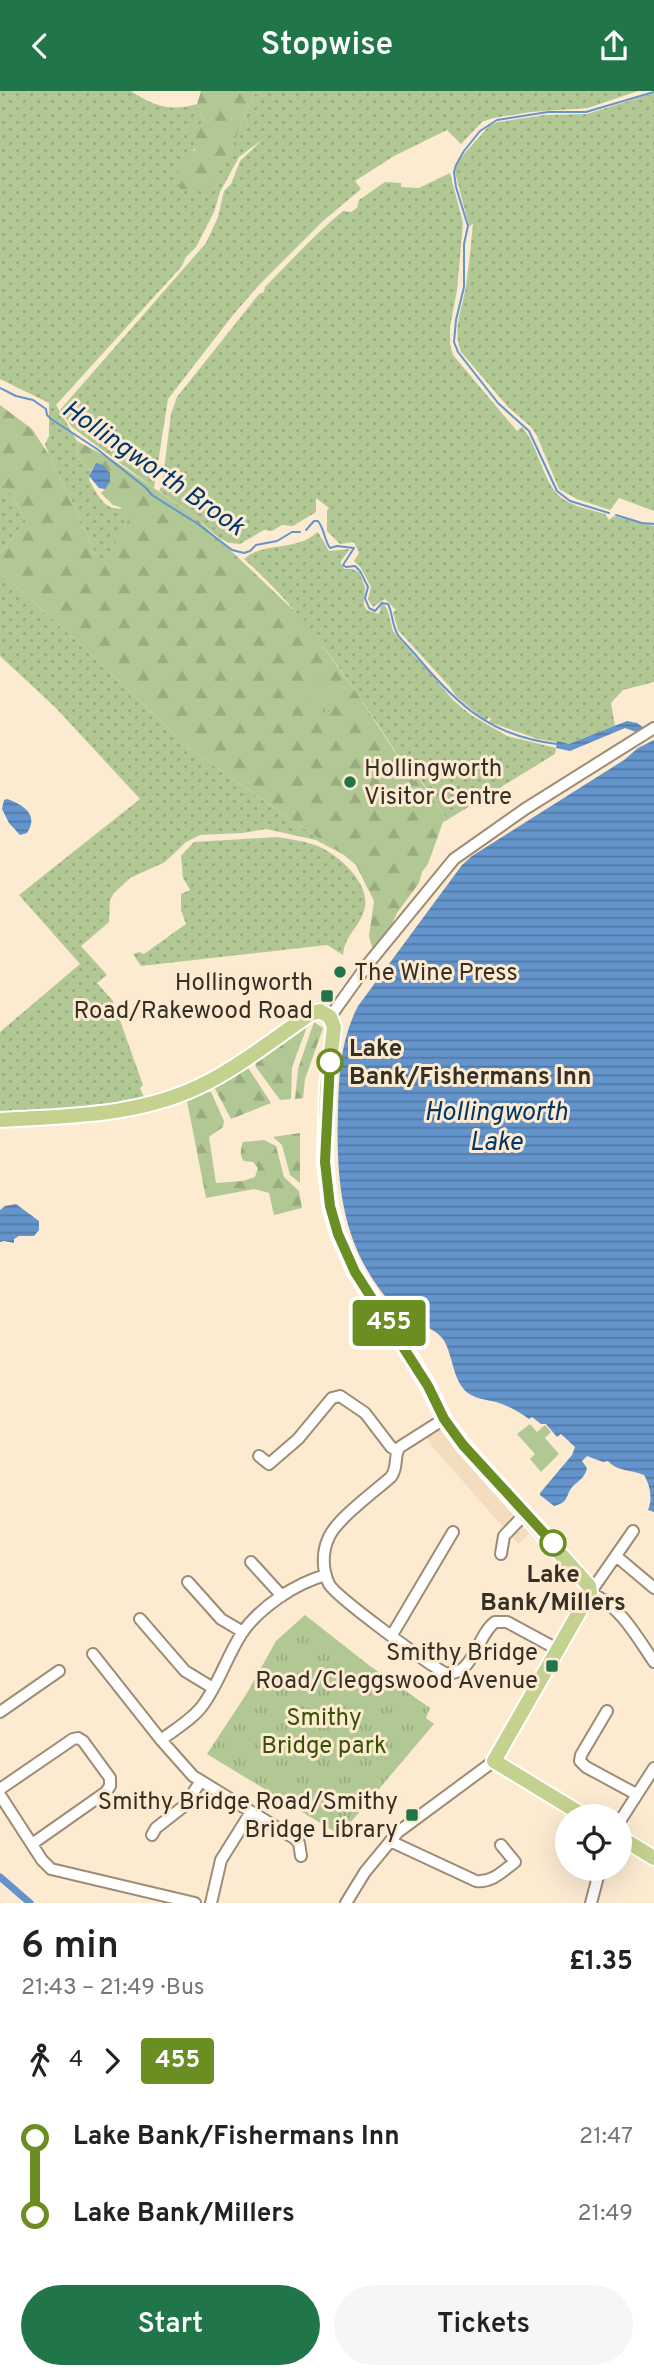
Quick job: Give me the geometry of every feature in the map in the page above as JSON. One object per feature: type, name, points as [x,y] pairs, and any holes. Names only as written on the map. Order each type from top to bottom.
[{"type":"main road","points":[[0,1120],[89,1115],[160,1101],[208,1082],[245,1060],[310,1014],[320,1011],[330,1017],[334,1027],[327,1087],[325,1162],[330,1206],[338,1234],[355,1272],[421,1374],[444,1419],[463,1445],[525,1514],[562,1548],[587,1580],[590,1593],[494,1761],[565,1804]]},
{"type":"main road","points":[[632,1844],[654,1858]]},
{"type":"street","points":[[330,1017],[368,964],[454,859],[525,809],[654,728]]},
{"type":"street","points":[[259,1456],[269,1464],[299,1439],[332,1398],[340,1396],[365,1413],[397,1451]]},
{"type":"street","points":[[397,1451],[444,1419]]},
{"type":"street","points":[[397,1451],[397,1467],[391,1477],[333,1529],[325,1549],[326,1575],[333,1590],[440,1671],[449,1674],[464,1668],[488,1628],[495,1622],[507,1622],[557,1649]]},
{"type":"street","points":[[501,1554],[504,1536],[525,1514]]},
{"type":"street","points":[[633,1531],[590,1593],[604,1599],[632,1630],[654,1662]]},
{"type":"street","points":[[393,1635],[453,1532]]},
{"type":"street","points":[[616,1556],[654,1588]]},
{"type":"street","points":[[251,1562],[282,1596]]},
{"type":"street","points":[[161,1740],[202,1708],[243,1632],[282,1596],[306,1580],[326,1575]]},
{"type":"street","points":[[188,1582],[221,1619],[243,1632]]},
{"type":"street","points":[[140,1619],[185,1671],[213,1688]]},
{"type":"street","points":[[93,1654],[192,1776],[294,1838],[299,1843],[301,1856]]},
{"type":"street","points":[[0,1712],[60,1671]]},
{"type":"street","points":[[607,1711],[580,1761],[636,1794]]},
{"type":"street","points":[[32,1844],[106,1792],[110,1786],[110,1778],[78,1738],[0,1792],[32,1844],[42,1860],[51,1869],[195,1903]]},
{"type":"street","points":[[346,1903],[390,1841],[494,1761]]},
{"type":"street","points":[[630,1804],[654,1768]]},
{"type":"street","points":[[152,1835],[156,1828],[184,1805],[201,1781]]},
{"type":"street","points":[[211,1903],[221,1860],[251,1812]]},
{"type":"street","points":[[390,1841],[475,1881],[483,1882],[515,1862],[501,1845]]},
{"type":"street","points":[[591,1903],[597,1881]]},
{"type":"shaded area","points":[[443,1424],[534,1529],[518,1544],[432,1446],[426,1436]]},
{"type":"green space","points":[[0,91],[131,91],[162,106],[197,104],[204,121],[180,188],[209,189],[236,138],[253,95],[263,91],[638,91],[588,108],[493,118],[482,122],[461,144],[447,130],[394,156],[355,181],[361,189],[323,221],[260,284],[168,399],[154,488],[71,426],[60,410],[206,243],[218,217],[224,191],[231,184],[240,161],[263,139],[239,157],[196,247],[186,257],[182,266],[56,405],[77,441],[78,458],[91,471],[89,480],[98,496],[111,507],[123,508],[128,520],[105,563],[95,554],[45,444],[49,436],[49,403],[0,379]]},
{"type":"green space","points":[[201,91],[263,91],[253,95],[236,138],[210,189],[180,189],[177,163],[195,150],[190,130],[204,121],[197,104]]},
{"type":"green space","points":[[654,93],[654,511],[619,498],[610,510],[577,499],[559,489],[531,427],[508,407],[461,352],[457,336],[473,224],[469,226],[455,172],[465,153],[489,126],[498,122],[544,115],[587,114]]},
{"type":"green space","points":[[450,173],[463,223],[457,290],[450,327],[453,355],[517,431],[522,427],[533,444],[551,485],[563,499],[605,514],[609,520],[614,516],[654,526],[654,682],[623,690],[611,703],[615,726],[569,744],[538,739],[489,722],[489,717],[486,721],[456,696],[398,630],[393,612],[396,610],[385,599],[373,607],[368,599],[371,587],[354,561],[359,553],[354,542],[340,544],[327,531],[329,508],[316,498],[316,512],[293,526],[282,525],[272,531],[264,530],[240,544],[219,538],[159,491],[171,414],[177,397],[259,294],[264,292],[265,287],[343,211],[351,212],[357,208],[359,200],[385,182],[401,183],[401,187],[419,188]]},
{"type":"green space","points":[[0,405],[32,429],[49,455],[95,554],[105,562],[128,520],[123,508],[113,505],[101,493],[105,489],[96,463],[91,471],[78,458],[77,441],[113,460],[193,515],[304,620],[356,692],[414,781],[418,777],[447,820],[443,822],[419,883],[373,951],[369,936],[374,901],[356,865],[190,749],[0,572],[0,553],[26,522],[12,495],[0,482]]},
{"type":"green space","points":[[0,482],[12,495],[26,522],[0,553]]},
{"type":"green space","points":[[318,532],[329,551],[350,549],[341,564],[345,569],[359,572],[365,587],[364,605],[367,610],[379,614],[381,605],[384,604],[393,631],[454,701],[471,715],[507,736],[556,748],[555,754],[447,820],[419,777],[415,781],[315,636],[293,609],[244,559],[258,551],[305,540]]},
{"type":"green space","points":[[0,572],[190,749],[344,855],[316,840],[266,829],[200,835],[186,842],[165,862],[130,878],[114,893],[110,900],[109,922],[81,946],[107,975],[97,983],[113,1001],[143,1085],[140,1088],[145,1099],[85,1109],[0,1115],[0,1032],[80,964],[19,895],[140,799],[55,707],[0,656]]},
{"type":"green space","points":[[312,680],[325,681],[332,708],[329,712],[320,710],[310,694]]},
{"type":"green space","points":[[277,837],[306,842],[324,849],[343,862],[358,880],[363,890],[364,911],[346,942],[343,955],[327,945],[141,966],[133,954],[144,954],[186,924],[181,910],[181,894],[190,890],[183,878],[181,856],[194,842]]},
{"type":"green space","points":[[314,1022],[323,1028],[305,1079],[303,1098],[295,1099],[298,1069]]},
{"type":"green space","points":[[308,1024],[292,1067],[291,1099],[280,1100],[256,1067],[255,1061]]},
{"type":"green space","points":[[247,1066],[271,1103],[231,1119],[214,1087]]},
{"type":"green space","points":[[204,1092],[211,1092],[224,1121],[223,1127],[209,1137],[216,1183],[243,1181],[255,1177],[258,1168],[253,1162],[242,1159],[243,1142],[264,1140],[276,1146],[284,1177],[299,1191],[302,1208],[274,1215],[269,1193],[254,1189],[206,1198],[187,1101]]},
{"type":"green space","points":[[300,1133],[300,1183],[290,1175],[282,1145],[273,1137]]},
{"type":"green space","points":[[530,1424],[537,1432],[545,1425],[551,1432],[545,1438],[559,1454],[541,1472],[530,1459],[535,1454],[517,1434]]},
{"type":"green space","name":"Smithy Bridge park","points":[[305,1615],[370,1666],[430,1708],[426,1718],[434,1724],[340,1835],[207,1754],[247,1693],[276,1641]]},
{"type":"water","points":[[96,463],[103,465],[110,473],[110,482],[105,489],[99,488],[89,476]]},
{"type":"water","points":[[627,721],[644,728],[636,732],[625,728],[570,751],[556,748],[557,741],[569,744]]},
{"type":"water","name":"Hollingworth Lake","points":[[654,740],[654,1512],[648,1510],[650,1492],[644,1475],[587,1456],[582,1461],[587,1468],[584,1476],[573,1486],[565,1500],[554,1506],[540,1493],[572,1455],[575,1447],[561,1434],[557,1437],[546,1424],[465,1390],[460,1384],[443,1339],[408,1317],[387,1299],[369,1274],[358,1252],[344,1207],[340,1183],[340,1069],[344,1043],[358,1006],[462,865]]},
{"type":"water","points":[[7,799],[28,811],[31,821],[27,833],[20,835],[9,823],[2,809],[4,800]]},
{"type":"water","points":[[16,1204],[39,1221],[39,1230],[34,1236],[19,1236],[14,1239],[14,1243],[0,1242],[0,1210]]},
{"type":"waterway","points":[[609,513],[570,501],[557,491],[529,431],[498,403],[458,352],[454,342],[464,287],[464,244],[468,226],[454,172],[464,151],[480,131],[497,120],[548,112],[586,112],[654,92]]},
{"type":"waterway","name":"Hollingworth Brook","points":[[0,388],[33,400],[46,409],[51,419],[97,449],[152,495],[198,524],[232,550],[244,553],[256,545],[277,541],[292,532],[300,532]]},
{"type":"waterway","points":[[616,515],[654,524]]},
{"type":"waterway","name":"Hollingworth Brook","points":[[306,530],[314,521],[318,521],[330,548],[354,548],[343,565],[355,566],[360,571],[368,587],[365,598],[369,608],[375,611],[382,603],[388,604],[398,635],[464,705],[479,717],[514,735],[557,744]]},
{"type":"waterway","points":[[0,1877],[30,1903]]},
{"type":"bus line","name":"455","points":[[330,1062],[325,1162],[330,1206],[338,1234],[355,1272],[428,1386],[444,1419],[463,1445],[553,1543]]},
{"type":"place","name":"Hollingworth Visitor Centre","points":[[350,782]]},
{"type":"place","name":"The Wine Press","points":[[340,972]]},
{"type":"place","name":"Hollingworth Road/Rakewood Road","points":[[327,996]]},
{"type":"place","name":"Lake Bank/Fishermans Inn","points":[[330,1062]]},
{"type":"place","name":"Lake Bank/Millers","points":[[553,1543]]},
{"type":"place","name":"Smithy Bridge Road/Cleggswood Avenue","points":[[552,1666]]},
{"type":"place","name":"Smithy Bridge Road/Smithy Bridge Library","points":[[412,1815]]}]
